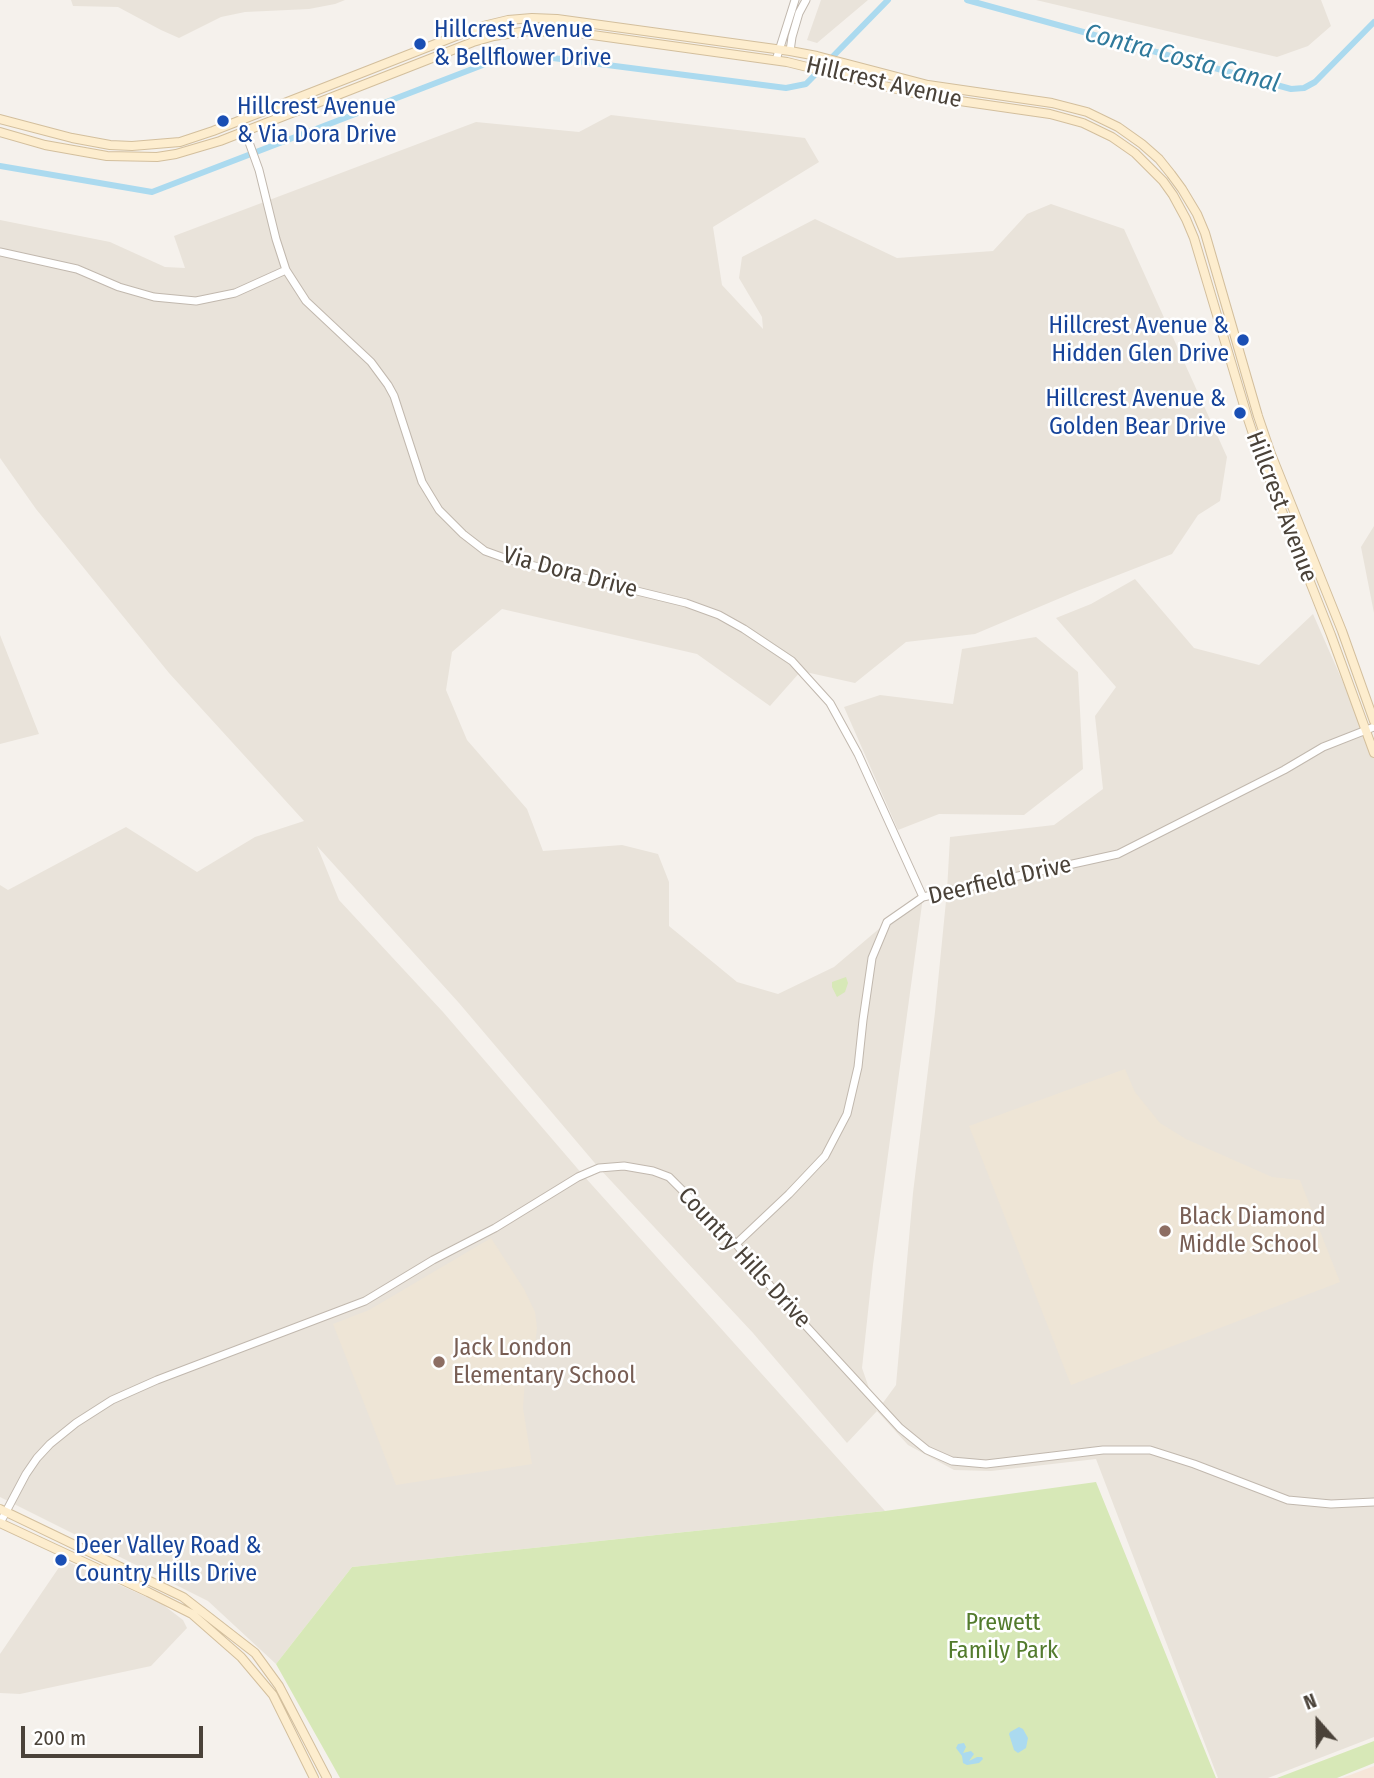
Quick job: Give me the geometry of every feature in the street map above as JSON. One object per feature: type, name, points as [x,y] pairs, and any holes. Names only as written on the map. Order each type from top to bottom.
[{"type":"main road","name":"Hillcrest Avenue","points":[[0,119],[110,145],[180,142],[478,27],[508,20],[557,19],[779,49],[817,56],[928,85],[1052,103],[1087,112],[1118,127],[1159,159],[1182,189],[1205,233],[1271,454],[1342,631],[1374,721]]},
{"type":"main road","name":"Hillcrest Avenue","points":[[0,132],[45,145],[107,156],[176,155],[245,131],[473,42],[528,31],[578,33],[776,60],[828,70],[925,96],[1049,114],[1083,123],[1112,137],[1135,153],[1163,181],[1195,237],[1261,458],[1370,729],[1374,753]]},
{"type":"main road","points":[[3,1511],[183,1597],[255,1653],[279,1686],[327,1778]]},
{"type":"main road","points":[[0,1523],[192,1614],[241,1657],[273,1695],[314,1778]]},
{"type":"street","points":[[776,60],[794,0]]},
{"type":"street","points":[[790,51],[799,13],[806,0]]},
{"type":"street","name":"Via Dora Drive","points":[[241,120],[256,160],[286,270],[306,301],[371,362],[384,378],[394,396],[422,482],[439,510],[485,551],[510,560],[663,597],[708,611],[744,629],[792,661],[830,703],[858,754],[923,897]]},
{"type":"street","points":[[0,251],[77,269],[118,287],[154,297],[196,301],[235,293],[286,270]]},
{"type":"street","name":"Deerfield Drive","points":[[736,1244],[789,1195],[825,1156],[847,1114],[855,1079],[872,958],[887,922],[923,897],[1118,854],[1284,770],[1323,747],[1370,729]]},
{"type":"street","name":"Country Hills Drive","points":[[0,1523],[3,1511],[26,1474],[50,1444],[112,1400],[365,1301],[433,1260],[495,1228],[578,1177],[599,1168],[624,1166],[669,1177],[736,1244],[782,1300],[900,1428],[926,1450],[952,1461],[986,1464],[1103,1450],[1150,1450],[1288,1500],[1331,1504],[1374,1502]]},
{"type":"shaded area","points":[[71,0],[345,0],[309,9],[245,12],[221,17],[179,38],[118,7],[73,6]]},
{"type":"shaded area","points":[[821,0],[868,0],[817,43],[807,40]]},
{"type":"shaded area","points":[[1036,0],[1321,0],[1331,26],[1308,46],[1277,57]]},
{"type":"shaded area","points":[[611,115],[805,138],[819,162],[713,227],[722,285],[763,329],[762,317],[739,278],[742,257],[815,219],[897,258],[993,251],[1027,214],[1051,204],[1124,229],[1227,457],[1220,501],[1198,515],[1172,554],[975,634],[906,642],[855,683],[801,671],[770,706],[697,654],[502,609],[452,652],[446,690],[467,740],[527,809],[543,851],[622,845],[658,854],[669,882],[669,926],[737,982],[778,994],[834,967],[887,922],[923,897],[873,1265],[862,1368],[877,1411],[847,1443],[753,1333],[599,1168],[459,1003],[317,846],[339,900],[443,1012],[583,1175],[885,1511],[352,1567],[276,1664],[208,1601],[0,1497],[0,885],[8,890],[126,827],[197,872],[255,837],[304,821],[169,673],[36,509],[0,458],[0,220],[110,242],[165,267],[185,268],[174,236],[476,122],[579,132]]},
{"type":"shaded area","points":[[1374,526],[1374,613],[1361,547]]},
{"type":"shaded area","points":[[1135,579],[1194,648],[1259,665],[1313,614],[1374,758],[1374,1737],[1268,1778],[1218,1778],[1096,1459],[991,1471],[954,1470],[908,1445],[877,1411],[896,1385],[913,1193],[947,891],[950,837],[1054,825],[1103,789],[1095,716],[1116,687],[1056,618],[1091,604]]},
{"type":"shaded area","points":[[0,635],[39,734],[0,744]]},
{"type":"shaded area","points":[[1036,637],[1078,672],[1083,769],[1024,815],[939,814],[898,830],[844,707],[880,695],[953,704],[962,649]]},
{"type":"shaded area","name":"Black Diamond Middle School","points":[[1125,1069],[1135,1092],[1160,1123],[1186,1139],[1272,1177],[1300,1180],[1340,1282],[1071,1385],[969,1126]]},
{"type":"shaded area","name":"Jack London Elementary School","points":[[491,1238],[524,1289],[535,1312],[535,1344],[525,1381],[523,1408],[532,1464],[396,1485],[333,1324],[369,1310]]},
{"type":"shaded area","points":[[64,1560],[162,1604],[183,1620],[187,1628],[151,1666],[20,1694],[0,1693],[0,1654]]},
{"type":"shaded area","points":[[1374,1766],[1374,1778],[1342,1778]]},
{"type":"green space","points":[[846,977],[848,983],[845,992],[837,997],[832,982]]},
{"type":"green space","name":"Prewett Family Park","points":[[1096,1482],[1216,1778],[340,1778],[276,1664],[352,1567],[885,1511]]},
{"type":"green space","points":[[1374,1741],[1374,1763],[1337,1778],[1277,1778]]},
{"type":"water","points":[[1019,1727],[1028,1738],[1026,1748],[1018,1753],[1014,1750],[1009,1734]]},
{"type":"water","points":[[964,1743],[966,1747],[963,1753],[971,1751],[974,1754],[969,1761],[982,1757],[979,1763],[963,1763],[956,1748],[958,1744]]},
{"type":"waterway","name":"Contra Costa Canal","points":[[0,166],[152,192],[514,53],[786,88],[806,84],[888,0]]},
{"type":"waterway","name":"Contra Costa Canal","points":[[967,0],[1291,89],[1304,88],[1315,82],[1374,22]]},
{"type":"place","name":"Hillcrest Avenue & Bellflower Drive","points":[[420,44]]},
{"type":"place","name":"Hillcrest Avenue & Via Dora Drive","points":[[223,121]]},
{"type":"place","name":"Hillcrest Avenue & Hidden Glen Drive","points":[[1243,340]]},
{"type":"place","name":"Hillcrest Avenue & Golden Bear Drive","points":[[1240,413]]},
{"type":"place","name":"Black Diamond Middle School","points":[[1165,1231]]},
{"type":"place","name":"Jack London Elementary School","points":[[439,1362]]},
{"type":"place","name":"Deer Valley Road & Country Hills Drive","points":[[61,1560]]}]
